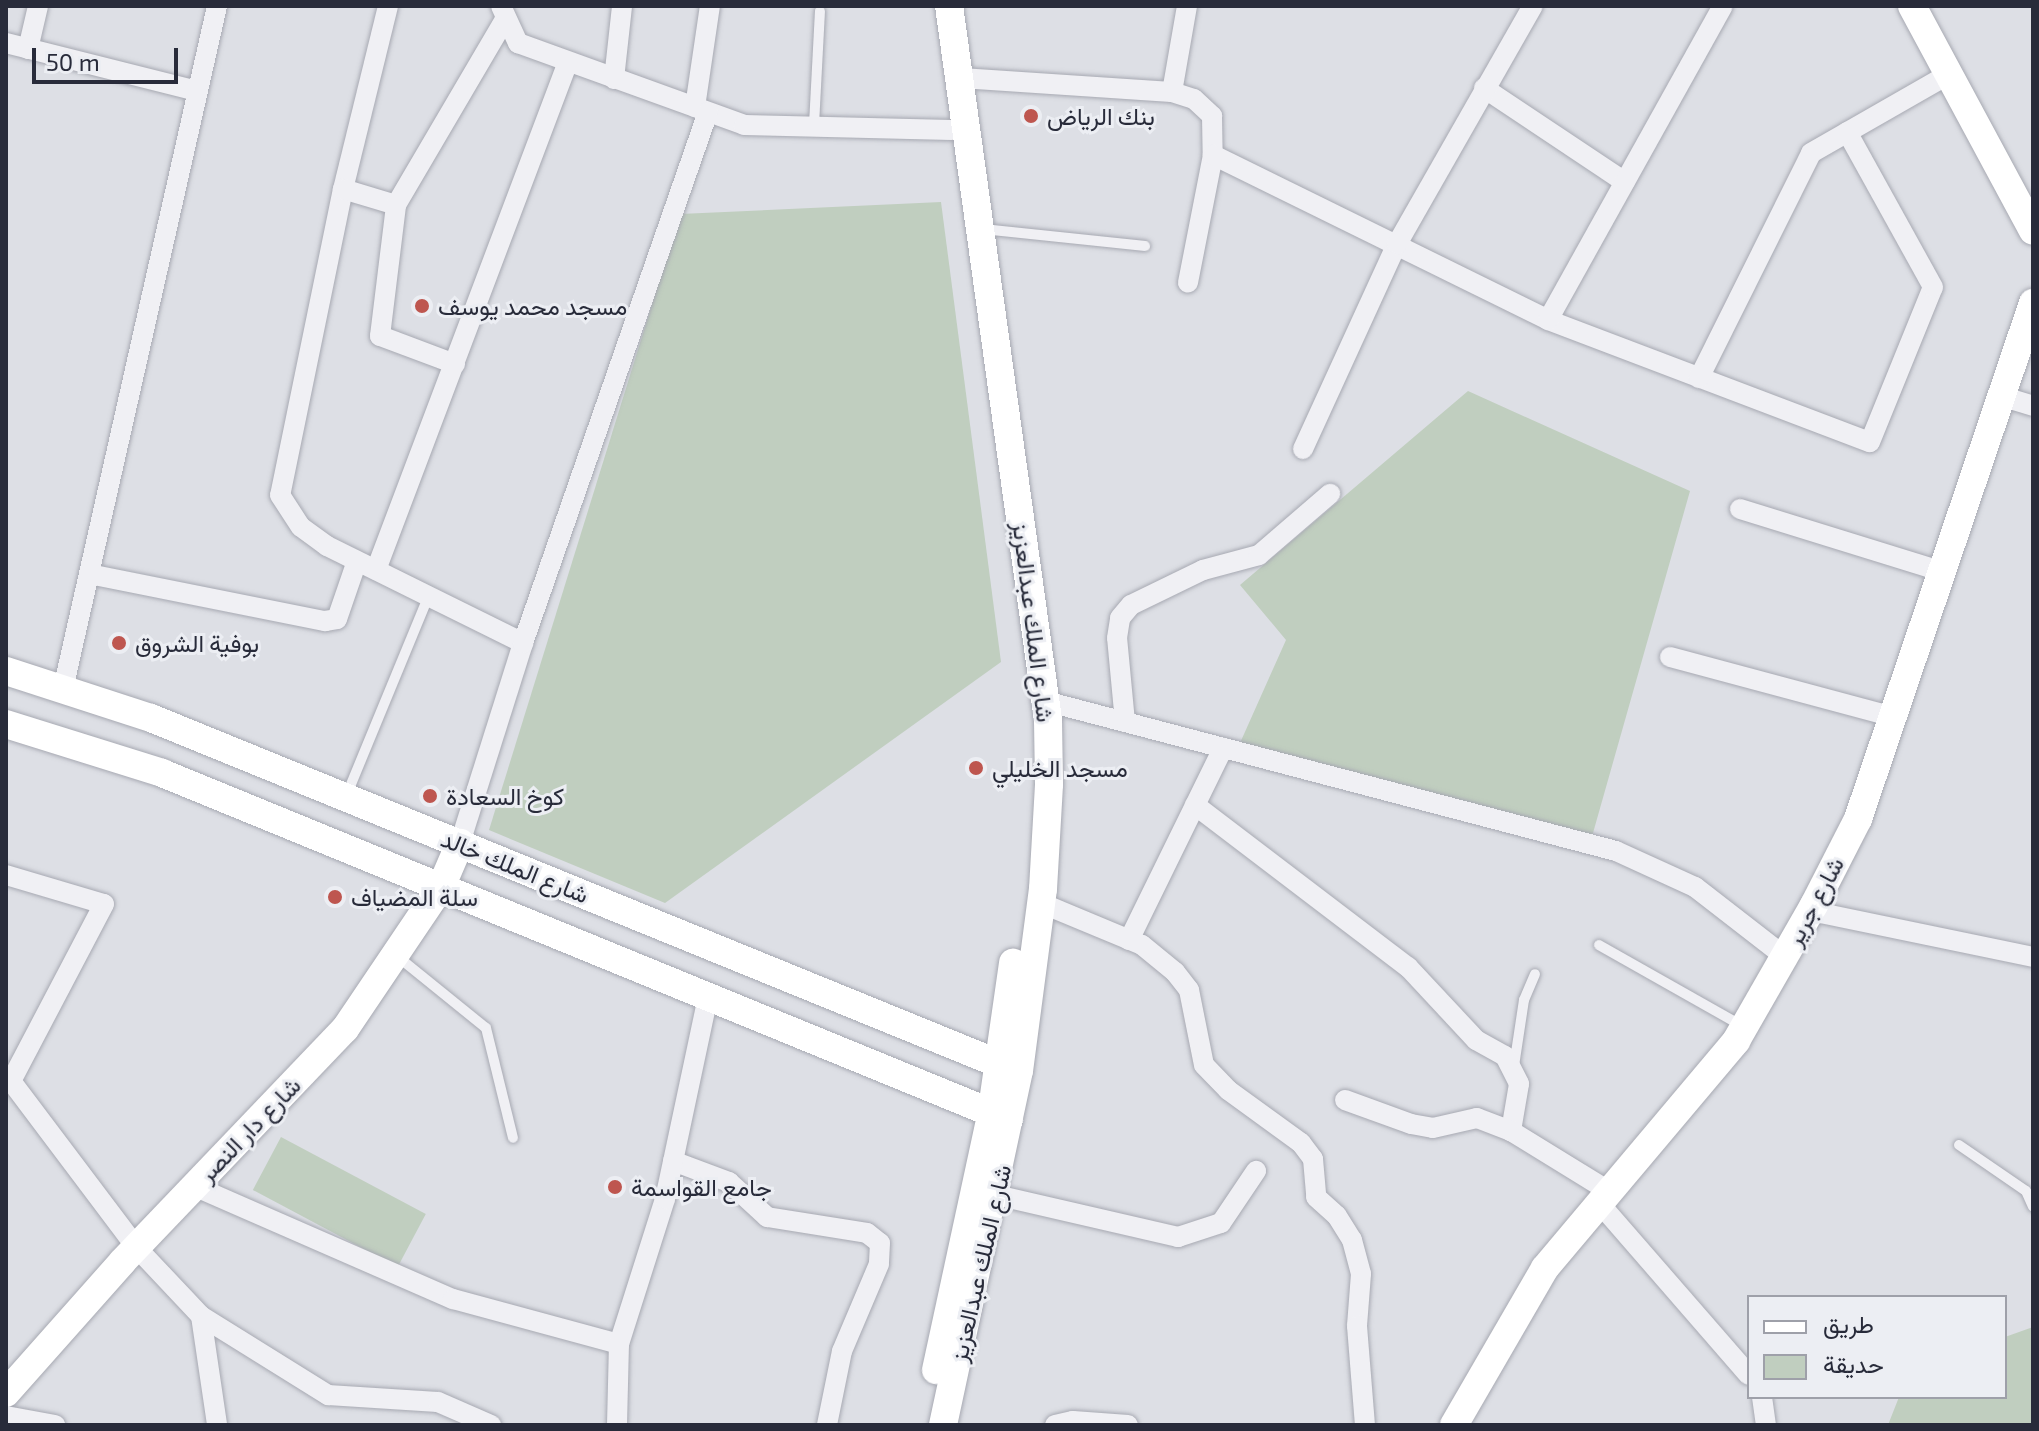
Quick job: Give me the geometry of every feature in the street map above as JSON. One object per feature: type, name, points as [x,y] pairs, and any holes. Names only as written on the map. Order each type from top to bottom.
[{"type":"street","points":[[28,49],[38,6]]},
{"type":"street","points":[[63,689],[217,6]]},
{"type":"street","points":[[388,6],[343,189],[280,495],[301,527],[367,566],[523,643]]},
{"type":"street","points":[[614,79],[622,6]]},
{"type":"street","points":[[460,843],[523,643],[702,110],[710,6]]},
{"type":"street","name":"شارع الملك عبدالعزيز","points":[[932,6],[952,130],[1030,722],[1031,782],[1008,1069]]},
{"type":"street","name":"شارع الملك عبدالعزيز","points":[[924,1425],[1000,1118],[1041,903],[1049,784],[1045,701],[983,229],[949,6]]},
{"type":"street","points":[[1172,92],[1187,6]]},
{"type":"street","points":[[1303,449],[1397,244],[1533,6]]},
{"type":"street","points":[[1548,320],[1723,6]]},
{"type":"street","points":[[1912,6],[2033,231]]},
{"type":"street","points":[[503,13],[518,43],[744,125],[952,130]]},
{"type":"street","points":[[455,364],[380,336],[396,205],[503,13]]},
{"type":"street","points":[[6,43],[197,91]]},
{"type":"street","points":[[89,574],[325,621],[337,619],[367,566],[455,364],[568,62]]},
{"type":"street","points":[[1699,378],[1811,153],[1949,74]]},
{"type":"street","points":[[961,78],[1172,92],[1194,99],[1212,116],[1213,155],[1188,283]]},
{"type":"street","points":[[1484,88],[1625,182]]},
{"type":"street","points":[[1213,155],[1548,320],[1870,442],[1933,287],[1847,132]]},
{"type":"street","points":[[343,189],[396,205]]},
{"type":"street","name":"شارع جرير","points":[[1454,1425],[1545,1268],[1606,1199],[1744,1027],[1811,911],[1858,819],[1890,716],[2033,303]]},
{"type":"street","points":[[2001,396],[2033,406]]},
{"type":"street","points":[[1125,722],[1117,638],[1120,618],[1131,605],[1203,570],[1259,555],[1330,494]]},
{"type":"street","points":[[1740,509],[1940,571]]},
{"type":"street","points":[[1670,657],[1890,716]]},
{"type":"street","name":"شارع الملك خالد","points":[[6,671],[151,718],[1008,1069]]},
{"type":"street","points":[[1045,701],[1616,851],[1695,887],[1784,956]]},
{"type":"street","name":"شارع الملك خالد","points":[[6,724],[162,773],[442,885],[1000,1118]]},
{"type":"street","points":[[1129,940],[1223,748]]},
{"type":"street","points":[[1195,805],[1408,967],[1476,1040],[1514,1068],[1519,1084],[1511,1131]]},
{"type":"street","name":"شارع دار النصر","points":[[6,1393],[136,1247],[345,1029],[442,885],[460,843]]},
{"type":"street","points":[[6,875],[104,904],[9,1080],[136,1247],[201,1316],[328,1395],[438,1402],[491,1425]]},
{"type":"street","points":[[1041,903],[1129,940],[1175,972],[1189,990],[1204,1065],[1238,1098],[1301,1143],[1313,1159],[1316,1197],[1337,1216],[1352,1240],[1361,1274],[1357,1326],[1365,1425]]},
{"type":"street","points":[[1811,911],[2033,957]]},
{"type":"street","points":[[617,1425],[619,1344],[673,1161],[708,997]]},
{"type":"street","points":[[1345,1100],[1433,1128],[1477,1118],[1511,1131],[1606,1199],[1747,1373]]},
{"type":"street","name":"شارع الملك عبدالعزيز","points":[[943,1425],[996,1195],[1000,1118]]},
{"type":"street","points":[[673,1161],[729,1182],[767,1217],[867,1233],[880,1243],[879,1264],[842,1351],[827,1425]]},
{"type":"street","points":[[996,1195],[1178,1237],[1221,1223],[1256,1171]]},
{"type":"street","points":[[194,1186],[453,1299],[619,1344]]},
{"type":"street","points":[[201,1316],[217,1425]]},
{"type":"street","points":[[1762,1399],[1766,1425]]},
{"type":"street","points":[[6,1416],[55,1425]]},
{"type":"street","points":[[1055,1425],[1054,1421],[1128,1425]]},
{"type":"lane","points":[[814,125],[820,11]]},
{"type":"lane","points":[[983,229],[1145,246]]},
{"type":"lane","points":[[346,796],[428,597]]},
{"type":"lane","points":[[1599,945],[1744,1027]]},
{"type":"lane","points":[[395,955],[486,1028],[513,1138]]},
{"type":"lane","points":[[1514,1068],[1524,1000],[1535,974]]},
{"type":"lane","points":[[1959,1145],[2026,1191],[2033,1207]]},
{"type":"green space","points":[[941,202],[1001,662],[665,903],[489,830],[680,214]]},
{"type":"green space","points":[[1468,391],[1690,491],[1591,840],[1236,752],[1286,640],[1240,585]]},
{"type":"green space","points":[[281,1137],[426,1214],[398,1267],[253,1190]]},
{"type":"green space","points":[[2033,1327],[2033,1425],[1888,1425],[1898,1399],[2007,1399],[2007,1336]]},
{"type":"place","name":"بنك الرياض","points":[[1031,116]]},
{"type":"place","name":"مسجد محمد يوسف","points":[[422,306]]},
{"type":"place","name":"بوفية الشروق","points":[[119,643]]},
{"type":"place","name":"مسجد الخليلي","points":[[976,768]]},
{"type":"place","name":"كوخ السعادة","points":[[430,796]]},
{"type":"place","name":"سلة المضياف","points":[[335,897]]},
{"type":"place","name":"جامع القواسمة","points":[[615,1187]]}]
